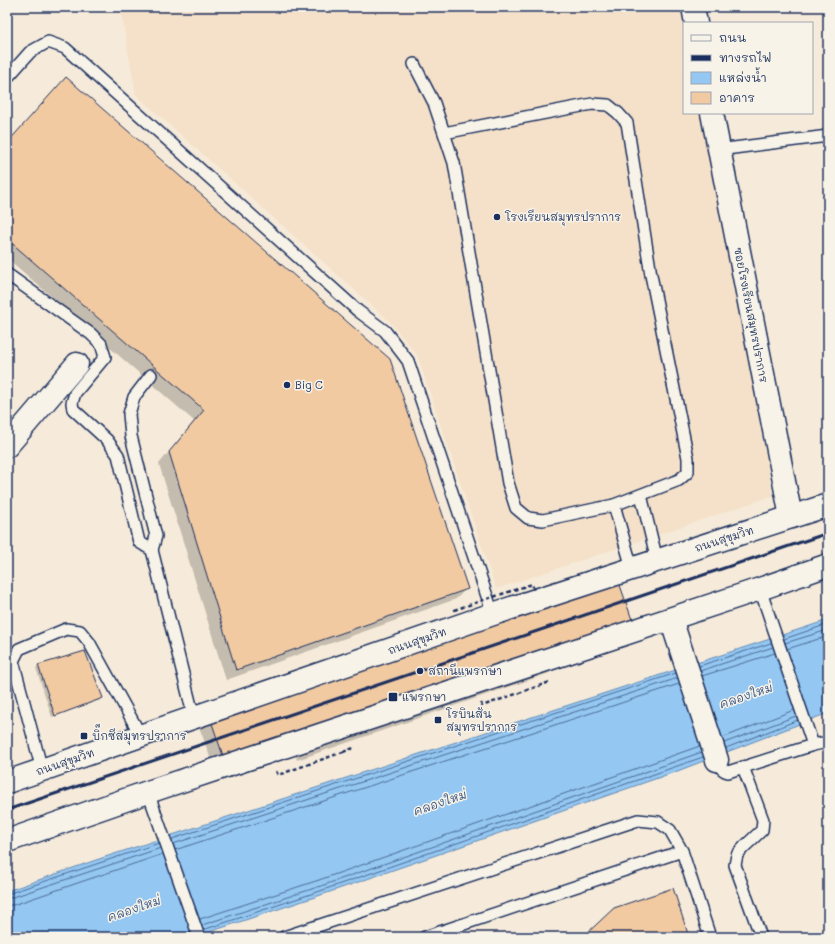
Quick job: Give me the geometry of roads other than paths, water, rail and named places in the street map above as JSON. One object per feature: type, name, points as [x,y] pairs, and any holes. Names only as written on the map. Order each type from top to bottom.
[{"type":"main road","points":[[693,7],[696,22]]},
{"type":"main road","name":"ซอยโรงเรียนสมุทรปราการ","points":[[712,114],[791,517]]},
{"type":"main road","points":[[7,446],[77,364]]},
{"type":"main road","name":"ถนนสุขุมวิท","points":[[7,782],[493,614],[828,505]]},
{"type":"main road","points":[[7,841],[148,792],[671,619],[828,565]]},
{"type":"main road","points":[[671,619],[717,760]]},
{"type":"lane","points":[[7,78],[30,52],[48,42],[65,48],[358,311],[385,332],[408,361],[493,614]]},
{"type":"lane","points":[[414,64],[434,103],[444,133],[454,163],[508,483],[516,508],[528,518],[543,520],[614,505],[679,480],[688,472],[688,458],[651,275],[627,123],[608,105],[592,104],[444,133]]},
{"type":"lane","points":[[718,150],[828,136]]},
{"type":"lane","points":[[7,274],[91,334],[101,344],[105,357],[74,394],[72,403],[73,409],[107,440],[118,455],[140,542],[152,550]]},
{"type":"lane","points":[[151,375],[134,397],[129,414],[131,436],[156,536],[152,550],[194,718]]},
{"type":"lane","points":[[640,495],[657,560]]},
{"type":"lane","points":[[614,505],[632,568]]},
{"type":"lane","points":[[760,589],[813,745]]},
{"type":"lane","points":[[42,770],[13,660],[19,649],[66,629],[80,631],[89,642],[141,736]]},
{"type":"lane","points":[[717,760],[719,766],[728,772],[813,745],[828,742]]},
{"type":"lane","points":[[743,767],[763,820],[762,830],[737,855],[735,865],[761,937]]},
{"type":"lane","points":[[148,792],[199,937]]},
{"type":"lane","points":[[284,937],[638,820],[658,822],[670,830],[682,851],[710,937]]},
{"type":"lane","points":[[426,937],[682,851]]},
{"type":"water","name":"คลองใหม่","points":[[828,620],[828,713],[675,772],[324,894],[194,937],[7,937],[7,891],[96,860]]},
{"type":"railway","points":[[7,810],[828,533]]},
{"type":"place","name":"โรงเรียนสมุทรปราการ","points":[[497,217]]},
{"type":"place","name":"Big C","points":[[287,385]]},
{"type":"place","name":"สถานีแพรกษา","points":[[420,671]]},
{"type":"place","name":"แพรกษา","points":[[393,697]]},
{"type":"place","name":"โรบินสัน สมุทรปราการ","points":[[438,720]]},
{"type":"place","name":"บิ๊กซีสมุทรปราการ","points":[[84,736]]}]
